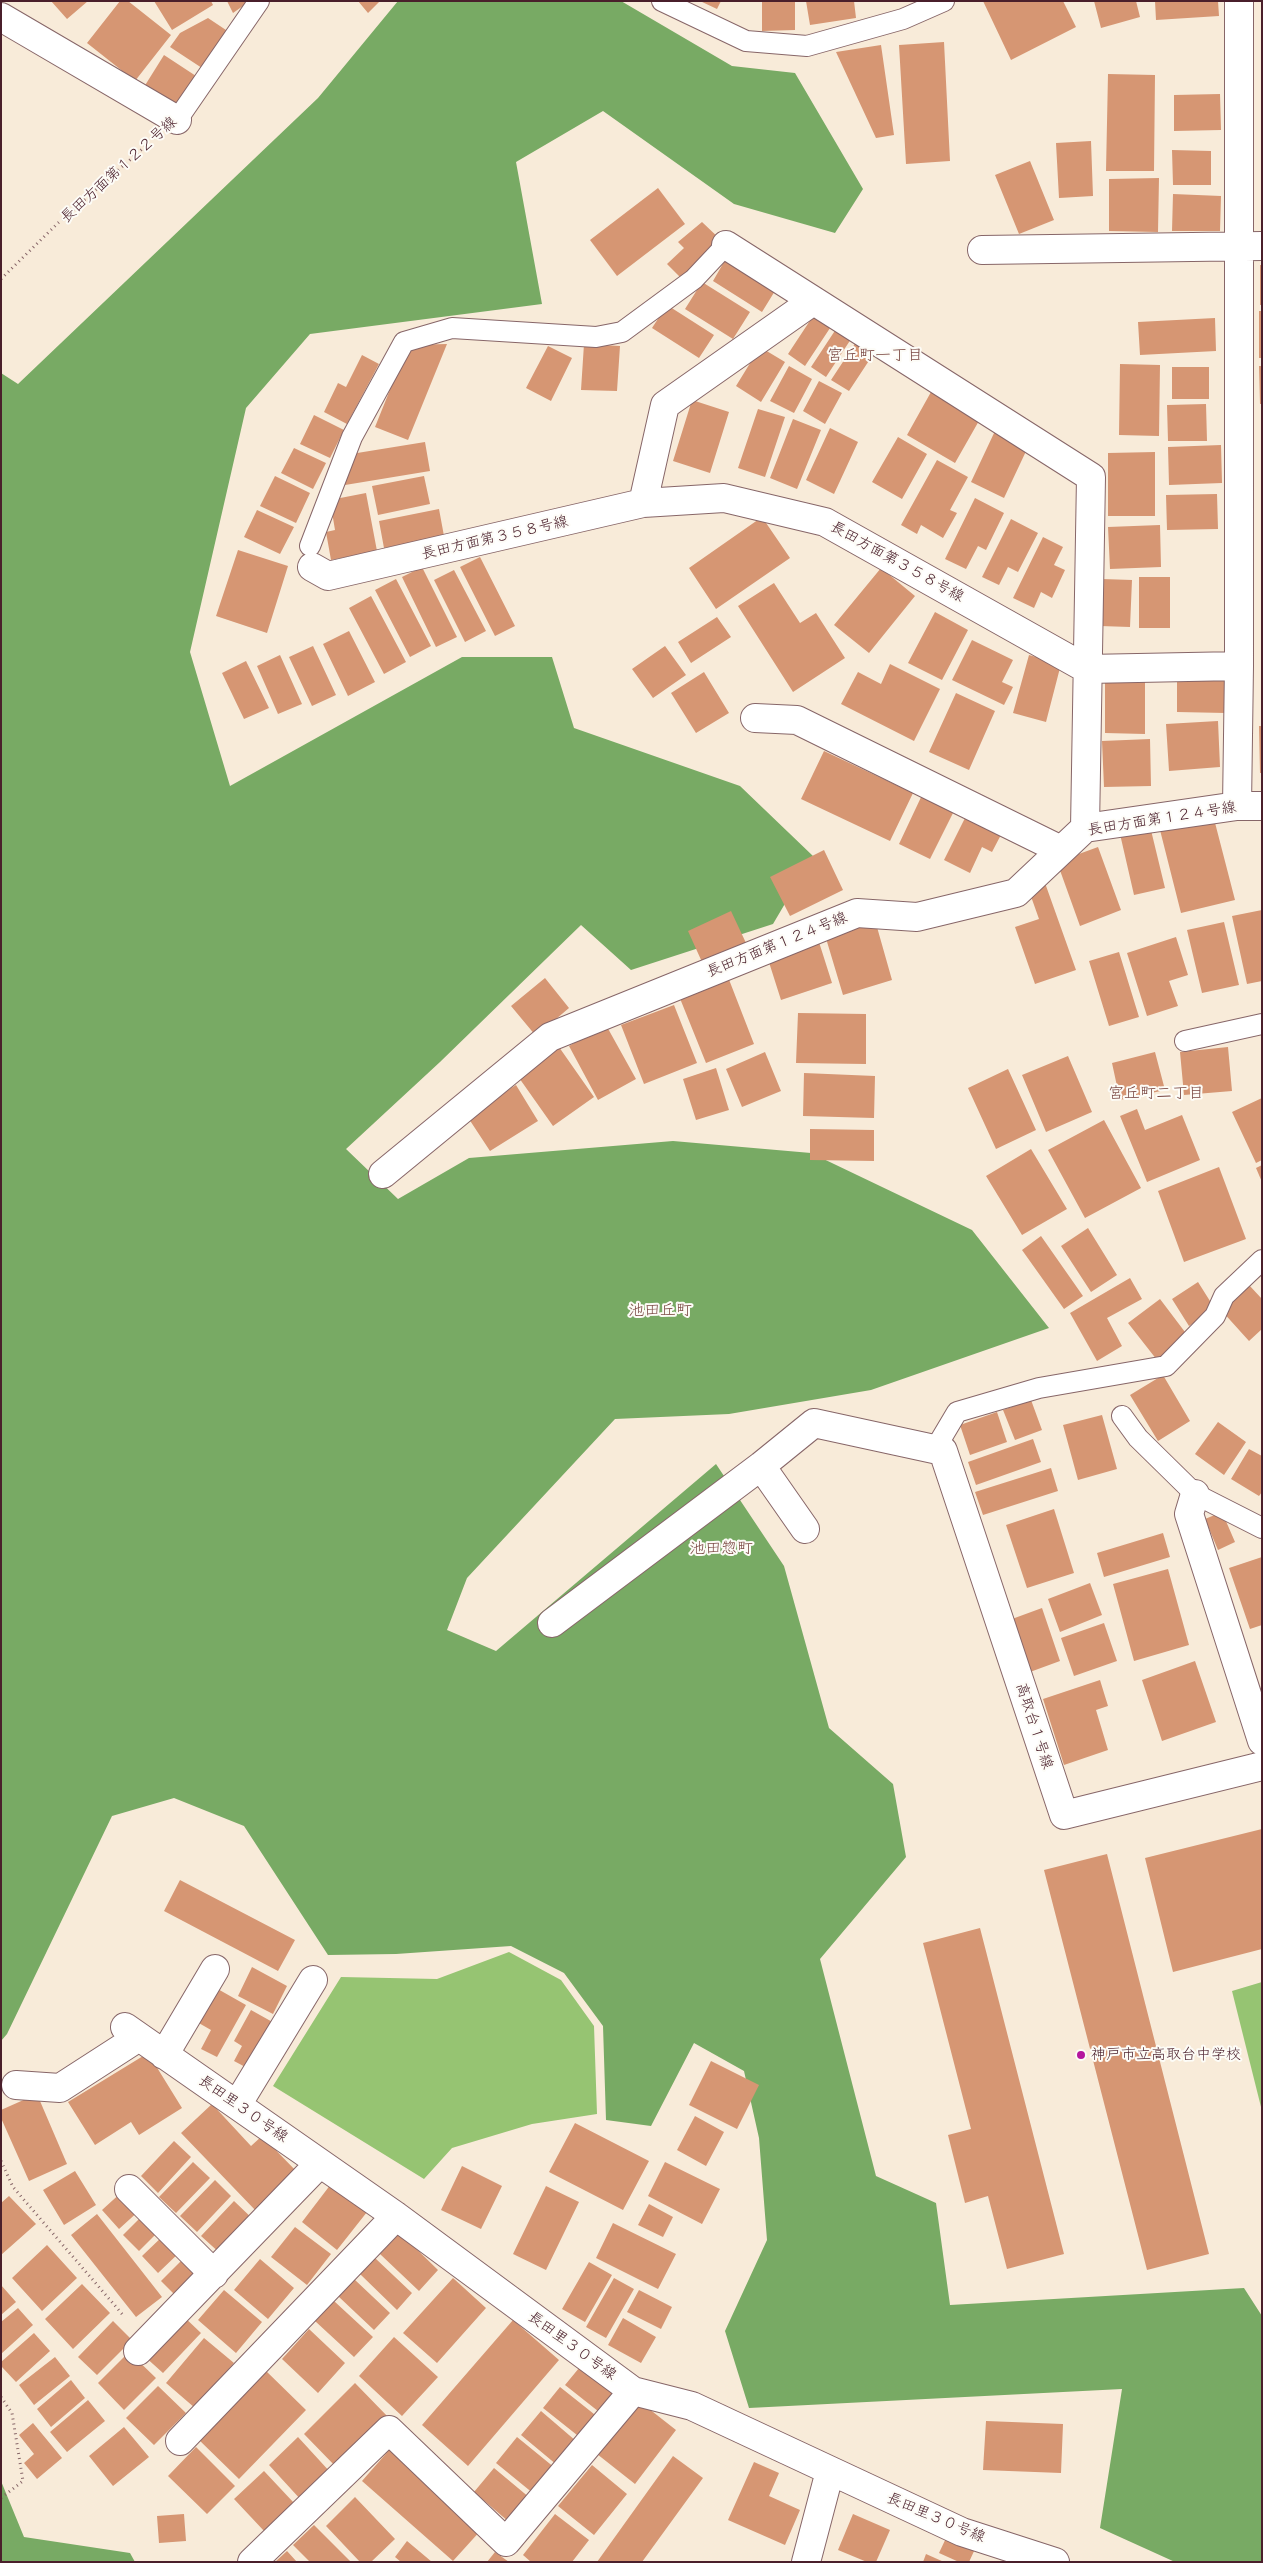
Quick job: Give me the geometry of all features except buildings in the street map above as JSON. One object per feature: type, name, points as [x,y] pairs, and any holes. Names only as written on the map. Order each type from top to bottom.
[{"type":"street","points":[[1239,1],[1250,246],[1239,666],[1249,806]]},
{"type":"street","points":[[1,17],[177,120]]},
{"type":"street","points":[[726,245],[1091,477],[1085,828]]},
{"type":"street","points":[[982,250],[1250,246]]},
{"type":"street","points":[[643,503],[665,405],[813,301]]},
{"type":"street","name":"長田方面第３５８号線","points":[[311,556],[328,576],[643,503],[724,498],[825,522],[1087,669]]},
{"type":"street","points":[[1087,669],[1239,666]]},
{"type":"street","points":[[755,718],[797,720],[1061,850]]},
{"type":"street","name":"長田方面第１２４号線","points":[[383,1174],[550,1037],[857,913],[917,917],[1016,893],[1085,828],[1249,806]]},
{"type":"street","points":[[552,1623],[761,1466],[814,1423],[935,1450]]},
{"type":"street","name":"高取台１号線","points":[[935,1450],[943,1451],[1064,1815],[1262,1766]]},
{"type":"street","points":[[761,1466],[805,1529]]},
{"type":"street","points":[[1196,1494],[1189,1514],[1262,1741]]},
{"type":"street","points":[[164,2055],[215,1969]]},
{"type":"street","points":[[237,2105],[313,1980]]},
{"type":"street","name":"長田里３０号線","points":[[16,2085],[60,2088],[132,2032],[396,2216],[633,2391],[692,2406],[962,2532],[1054,2562]]},
{"type":"street","points":[[142,2346],[320,2163]]},
{"type":"street","points":[[129,2189],[214,2274]]},
{"type":"street","points":[[180,2441],[396,2216]]},
{"type":"street","points":[[252,2562],[390,2430],[506,2542],[633,2391]]},
{"type":"street","points":[[806,2562],[830,2471]]},
{"type":"lane","name":"長田方面第１２２号線","points":[[177,120],[259,1]]},
{"type":"lane","points":[[662,1],[746,41],[807,46],[903,19],[944,1]]},
{"type":"lane","points":[[311,556],[352,437],[404,342],[452,328],[596,337],[622,332],[694,279],[726,245]]},
{"type":"lane","points":[[1186,1041],[1262,1024]]},
{"type":"lane","points":[[935,1450],[956,1412],[1039,1388],[1166,1366],[1215,1316],[1224,1296],[1262,1260]]},
{"type":"lane","points":[[1122,1416],[1138,1438],[1196,1494],[1262,1528]]},
{"type":"path","name":"長田方面第１２２号線","points":[[1,279],[66,216],[177,120]]},
{"type":"path","points":[[1,2161],[13,2187],[142,2346]]},
{"type":"path","points":[[1,2397],[12,2413],[24,2481],[1,2498]]},
{"type":"green space","points":[[398,1],[621,1],[732,66],[795,73],[863,189],[835,233],[734,204],[603,111],[516,162],[542,304],[310,334],[246,408],[190,652],[230,786],[462,657],[552,657],[574,728],[740,786],[813,856],[773,924],[631,970],[581,925],[440,1062],[346,1149],[398,1199],[469,1158],[673,1141],[811,1153],[972,1230],[1049,1328],[871,1390],[729,1414],[615,1419],[467,1578],[447,1630],[496,1651],[716,1464],[784,1566],[829,1728],[893,1784],[906,1857],[820,1959],[876,2176],[936,2203],[950,2305],[1244,2288],[1262,2316],[1262,2562],[1175,2562],[1100,2528],[1122,2389],[749,2408],[725,2331],[767,2240],[759,2138],[744,2071],[694,2043],[651,2126],[606,2120],[603,2026],[564,1973],[511,1946],[396,1954],[328,1955],[244,1826],[174,1798],[112,1816],[7,2034],[1,2041],[1,373],[18,384],[318,98]]},
{"type":"green space","points":[[509,1952],[561,1980],[594,2026],[597,2114],[532,2124],[452,2148],[424,2179],[273,2086],[341,1977],[437,1979]]},
{"type":"green space","points":[[1262,1982],[1262,2111],[1232,1991]]},
{"type":"green space","points":[[1,2481],[24,2537],[130,2553],[135,2562],[1,2562]]},
{"type":"place","name":"神戸市立高取台中学校","points":[[1081,2055]]},
{"type":"district","name":"宮丘町一丁目","points":[[875,356]]},
{"type":"district","name":"宮丘町二丁目","points":[[1156,1094]]},
{"type":"district","name":"池田丘町","points":[[660,1311]]},
{"type":"district","name":"池田惣町","points":[[721,1549]]}]
